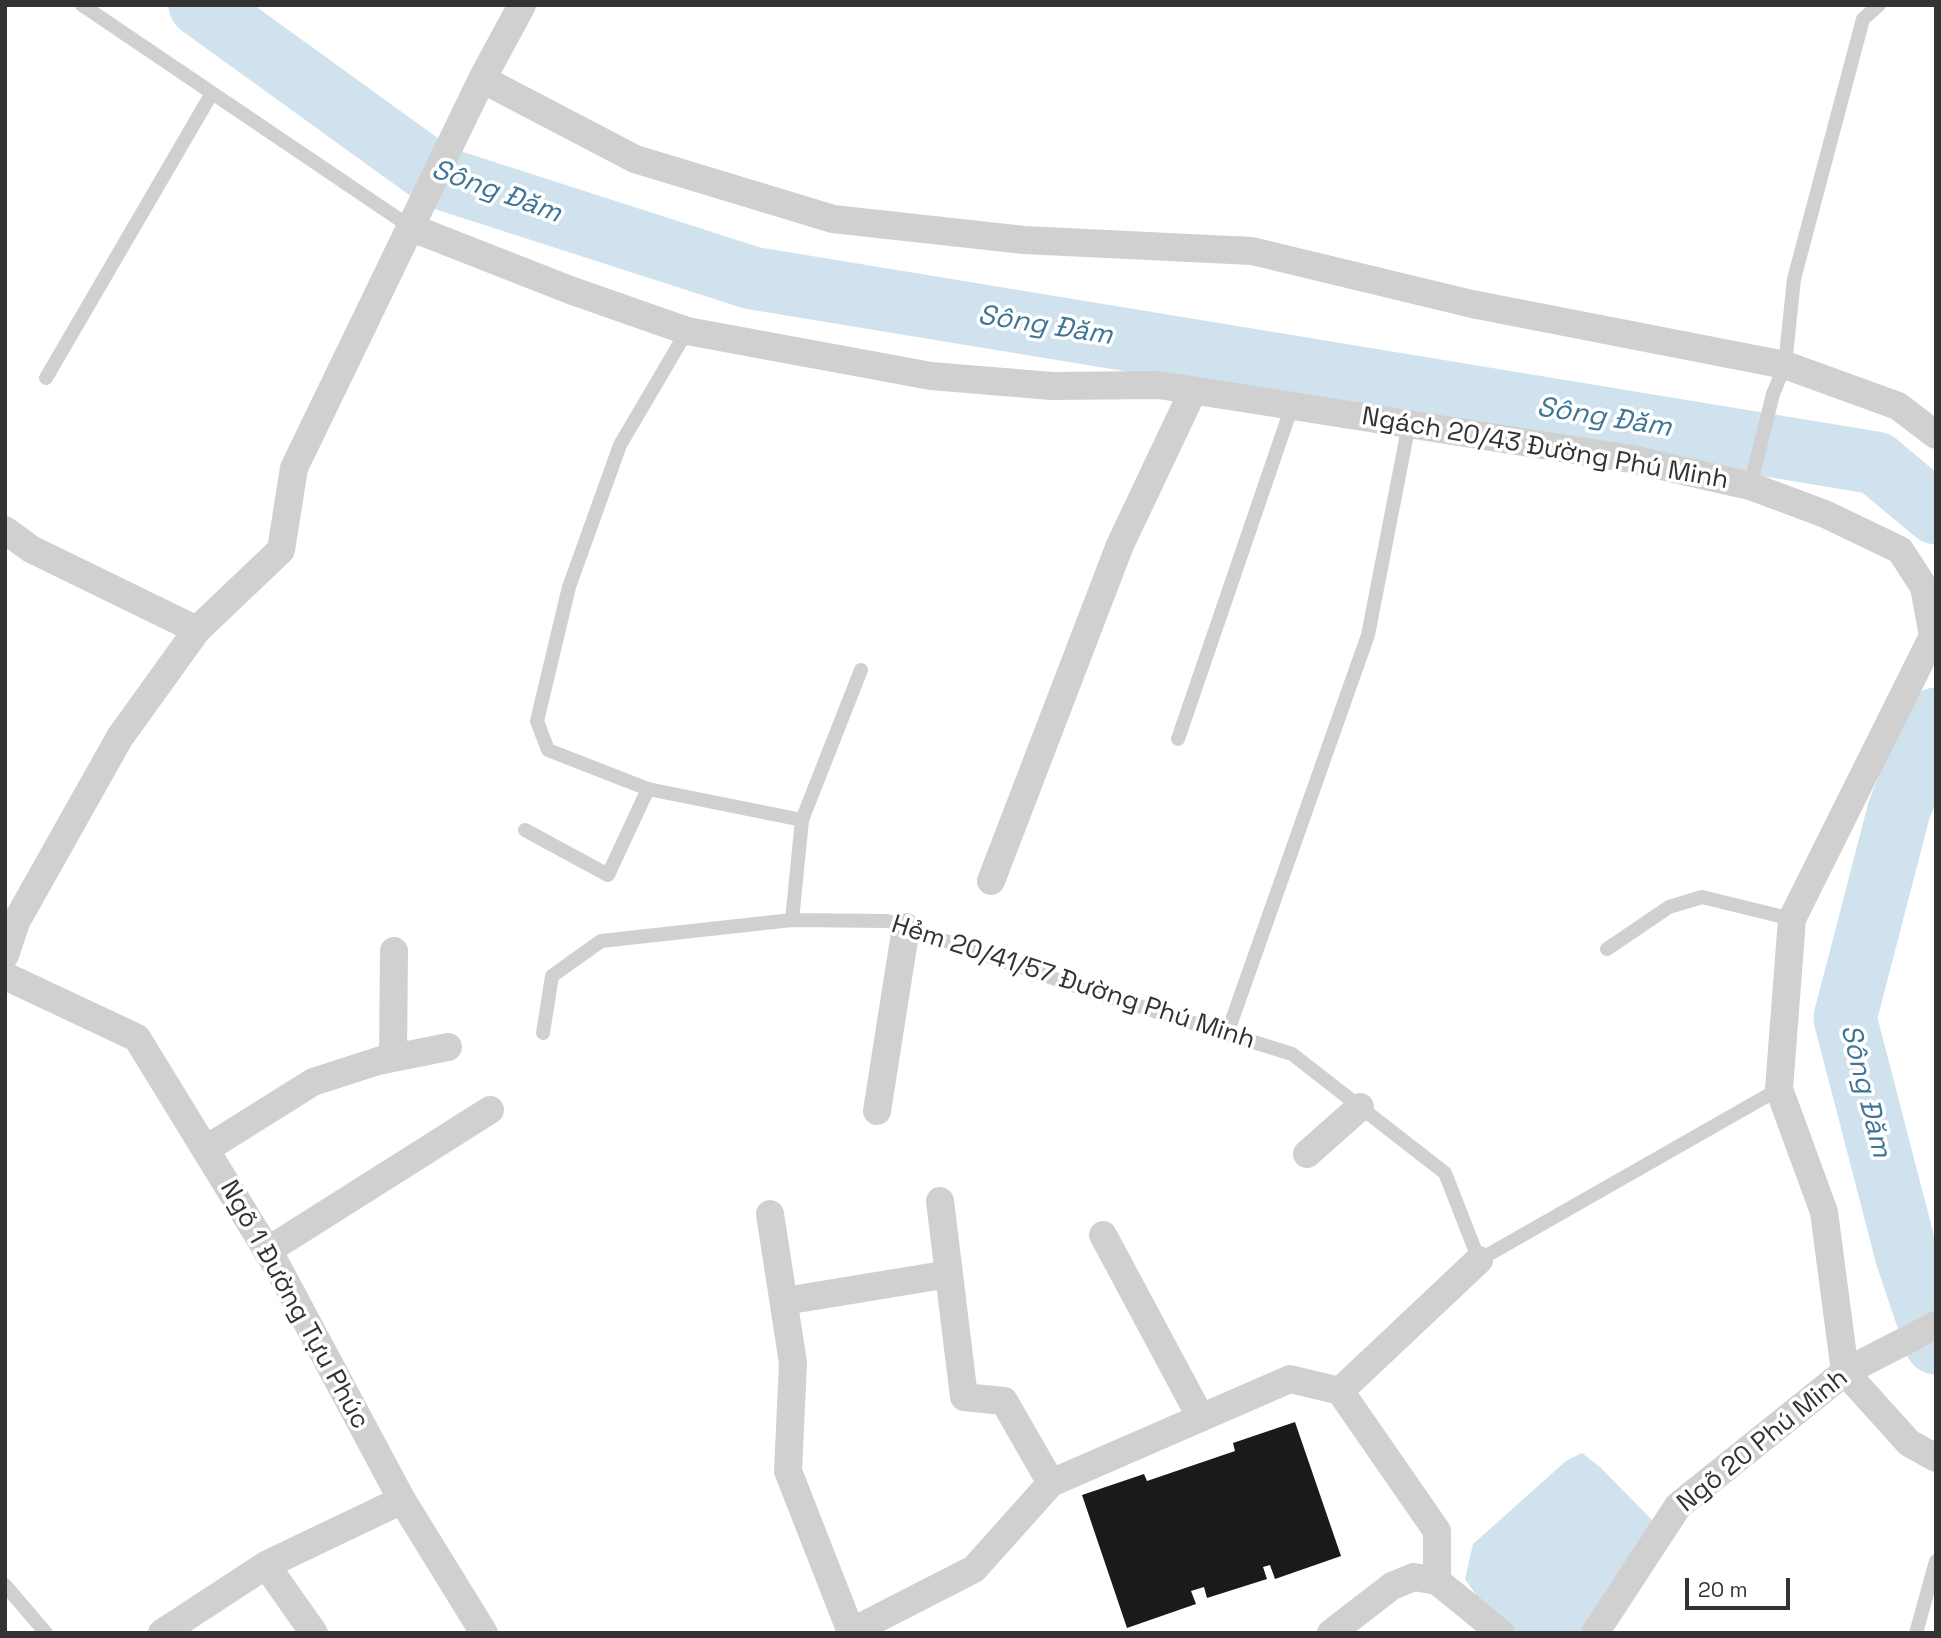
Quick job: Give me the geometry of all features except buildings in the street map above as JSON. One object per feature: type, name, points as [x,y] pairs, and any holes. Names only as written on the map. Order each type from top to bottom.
[{"type":"street","points":[[8,935],[120,737],[197,630],[281,550],[294,468],[482,79],[522,5]]},
{"type":"street","points":[[482,79],[635,159],[834,219],[1024,240],[1252,251],[1472,304],[1785,365],[1898,406],[1936,435]]},
{"type":"street","name":"Ngách 20/43 Đường Phú Minh","points":[[415,221],[570,290],[687,331],[932,376],[1052,386],[1159,385],[1631,459],[1754,474],[1825,514],[1900,550],[1924,587],[1933,636],[1792,919],[1779,1089],[1824,1212],[1856,1367]]},
{"type":"street","points":[[991,881],[1120,545],[1193,391]]},
{"type":"street","points":[[5,530],[32,549],[197,630]]},
{"type":"street","points":[[877,1111],[906,927]]},
{"type":"street","points":[[393,1058],[394,951]]},
{"type":"street","name":"Ngõ 1 Đường Tựu Phúc","points":[[5,976],[137,1038],[267,1251],[402,1500],[484,1633]]},
{"type":"street","points":[[206,1149],[313,1082],[393,1058],[447,1047]]},
{"type":"street","points":[[1307,1154],[1360,1107]]},
{"type":"street","points":[[267,1251],[490,1110]]},
{"type":"street","points":[[940,1201],[964,1397],[1004,1401],[1051,1483]]},
{"type":"street","points":[[770,1214],[793,1363],[788,1471],[850,1632],[974,1569],[1051,1483],[1290,1379],[1340,1391],[1437,1531],[1437,1581]]},
{"type":"street","points":[[1103,1235],[1201,1418]]},
{"type":"street","points":[[1340,1391],[1479,1260]]},
{"type":"street","points":[[785,1301],[949,1274]]},
{"type":"street","name":"Ngõ 20 Phú Minh","points":[[1595,1633],[1678,1506],[1856,1367],[1936,1325]]},
{"type":"street","points":[[1856,1367],[1909,1443],[1936,1458]]},
{"type":"street","points":[[162,1633],[266,1565],[402,1500]]},
{"type":"street","points":[[266,1565],[314,1633]]},
{"type":"street","points":[[1331,1633],[1392,1586],[1414,1577],[1437,1581],[1501,1633]]},
{"type":"lane","points":[[82,5],[212,93],[415,221]]},
{"type":"lane","points":[[1754,474],[1773,394],[1785,365],[1794,279],[1863,19],[1879,5]]},
{"type":"lane","points":[[46,378],[212,93]]},
{"type":"lane","points":[[687,331],[620,445],[569,587],[537,721],[548,750],[648,789],[802,820]]},
{"type":"lane","points":[[1178,739],[1292,406]]},
{"type":"lane","points":[[1227,1034],[1368,635],[1409,424]]},
{"type":"lane","points":[[792,920],[802,820],[861,670]]},
{"type":"lane","points":[[525,830],[608,875],[648,789]]},
{"type":"lane","points":[[1607,949],[1669,907],[1702,897],[1792,919]]},
{"type":"lane","name":"Hẻm 20/41/57 Đường Phú Minh","points":[[543,1033],[552,976],[601,941],[792,920],[888,921],[1082,988],[1292,1054],[1446,1173],[1479,1260]]},
{"type":"lane","points":[[1479,1260],[1779,1089]]},
{"type":"lane","points":[[1916,1633],[1936,1561]]},
{"type":"lane","points":[[5,1585],[46,1633]]},
{"type":"water","points":[[1582,1453],[1600,1467],[1663,1531],[1599,1633],[1517,1633],[1481,1602],[1465,1579],[1473,1544],[1566,1461]]},
{"type":"waterway","name":"Sông Đăm","points":[[200,5],[438,177],[752,278],[1876,463],[1936,513]]},
{"type":"waterway","name":"Sông Đăm","points":[[1936,719],[1899,810],[1845,1018],[1907,1257],[1936,1343]]}]
